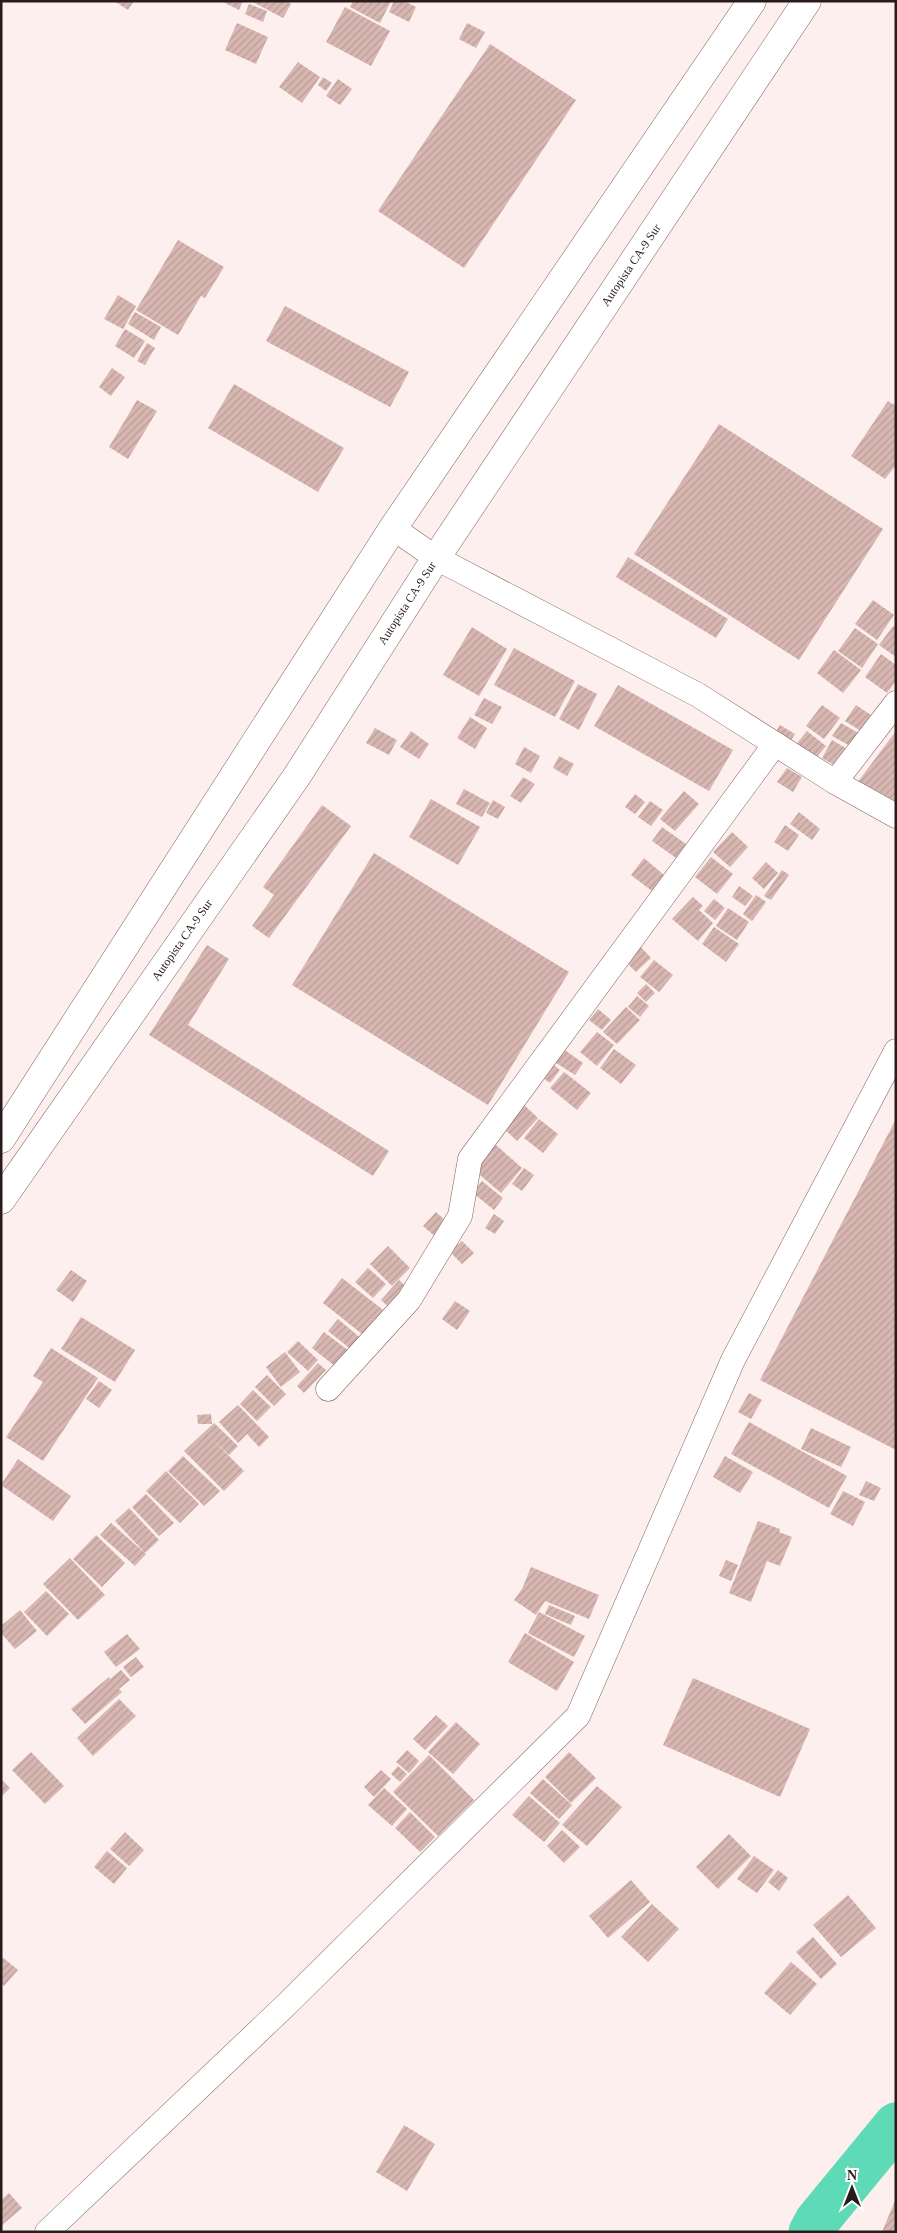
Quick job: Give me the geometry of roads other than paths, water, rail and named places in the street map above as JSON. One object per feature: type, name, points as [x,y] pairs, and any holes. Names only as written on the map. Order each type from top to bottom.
[{"type":"highway","points":[[1,1139],[392,528],[752,1]]},
{"type":"highway","name":"Autopista CA-9 Sur","points":[[1,1200],[297,776],[436,558],[807,1]]},
{"type":"street","points":[[392,528],[436,558],[698,695],[835,782],[896,816]]},
{"type":"street","points":[[835,782],[896,703]]},
{"type":"street","points":[[328,1389],[409,1300],[460,1216],[470,1159],[775,744]]},
{"type":"street","points":[[46,2232],[286,2004],[578,1716],[733,1360],[896,1051]]},
{"type":"waterway","points":[[811,2232],[817,2221],[896,2125]]}]
